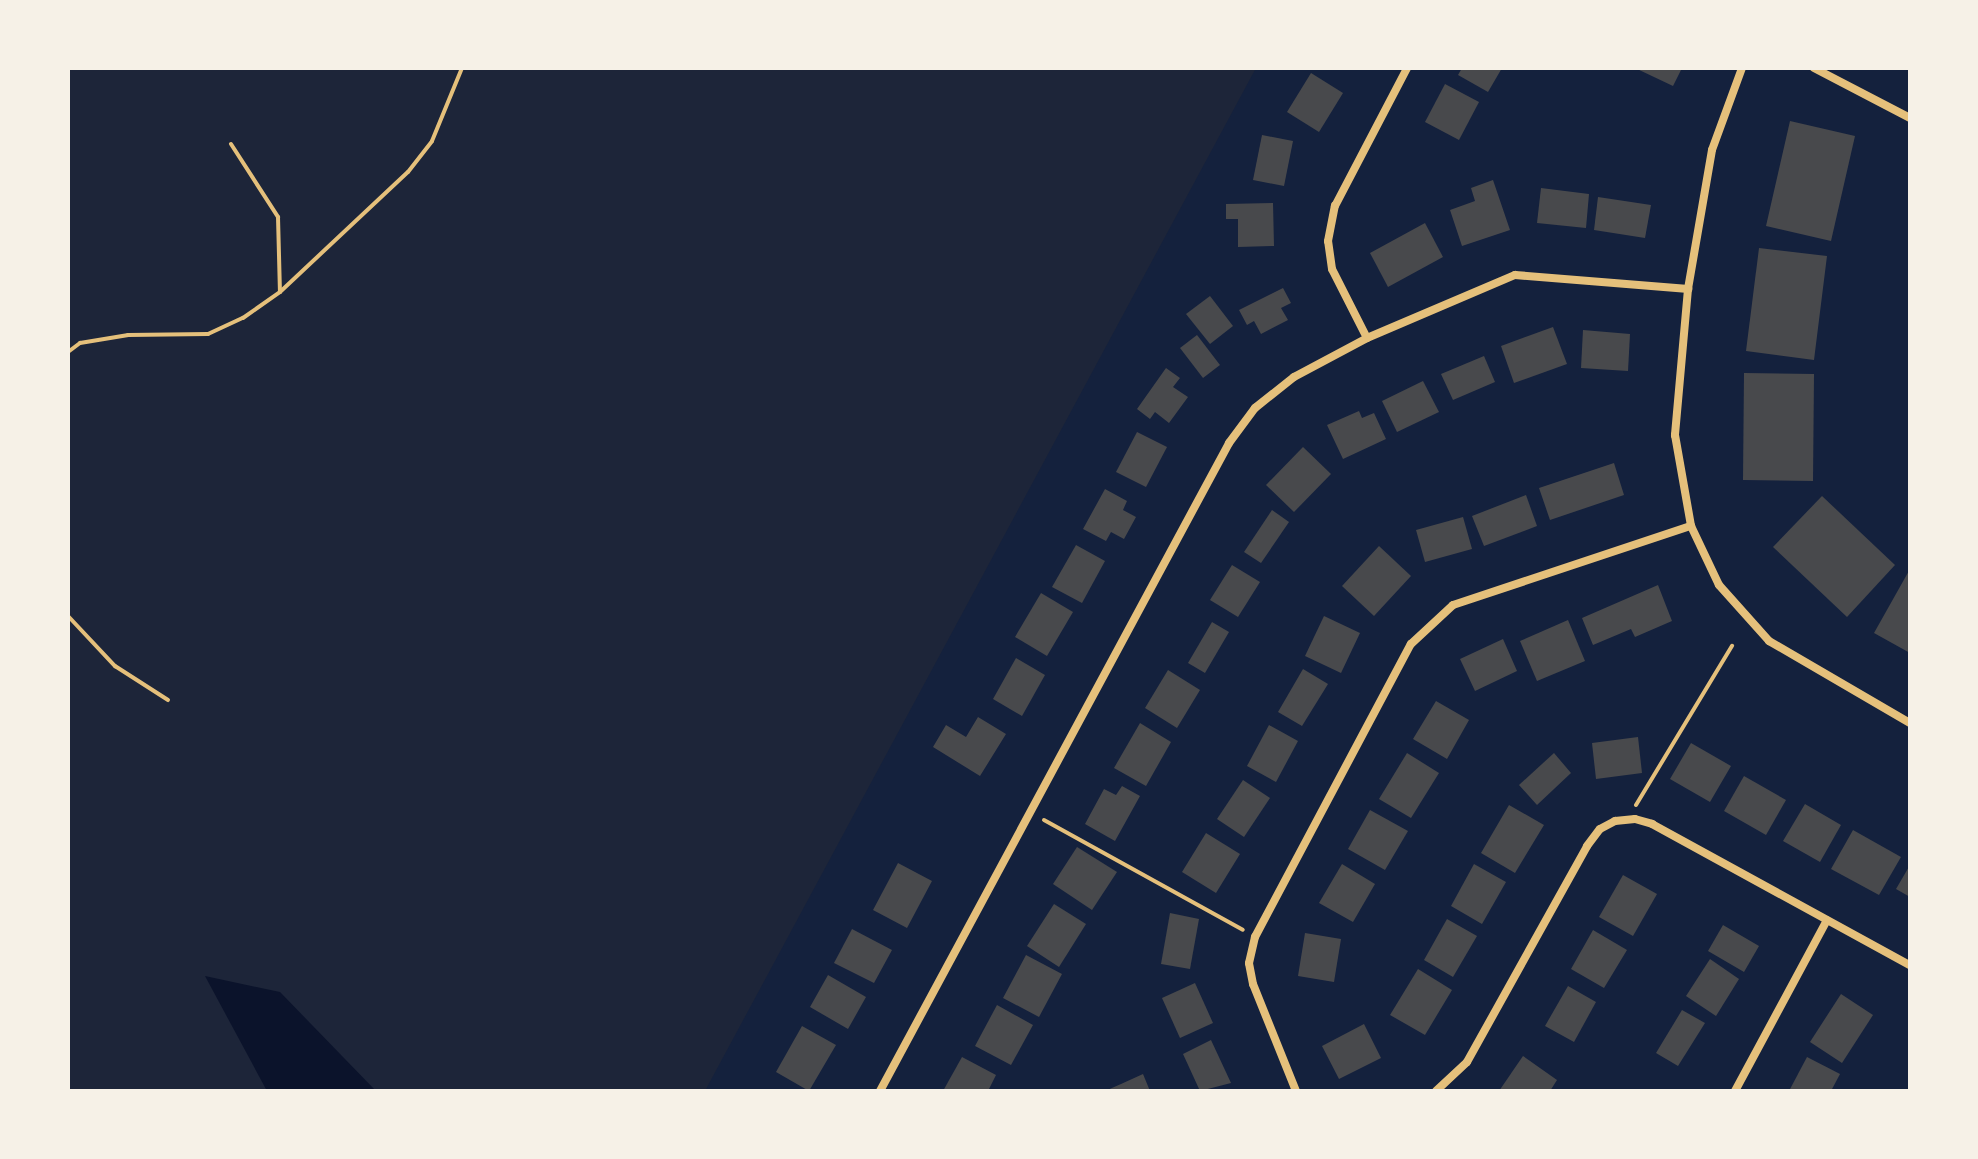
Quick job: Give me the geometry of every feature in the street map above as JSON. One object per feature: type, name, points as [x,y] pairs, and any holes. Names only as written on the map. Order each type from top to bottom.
[{"type":"street","points":[[1367,338],[1332,269],[1328,241],[1335,206],[1407,68]]},
{"type":"street","points":[[1742,68],[1712,150],[1688,289],[1675,435],[1691,526],[1719,585],[1769,641],[1910,723]]},
{"type":"street","points":[[1814,68],[1910,118]]},
{"type":"street","points":[[880,1091],[1241,425],[1294,377],[1367,338],[1515,275],[1688,289]]},
{"type":"street","points":[[1296,1091],[1253,984],[1249,963],[1255,937],[1411,644],[1429,624],[1453,605],[1691,526]]},
{"type":"street","points":[[1436,1091],[1467,1062],[1587,846],[1600,829],[1615,821],[1635,819],[1652,824],[1910,965]]},
{"type":"street","points":[[1735,1091],[1827,920]]},
{"type":"path","points":[[68,352],[80,343],[128,335],[208,334],[243,318],[280,292],[408,172],[432,141],[462,68]]},
{"type":"path","points":[[231,144],[278,217],[280,292]]},
{"type":"path","points":[[68,616],[115,666],[168,700]]},
{"type":"path","points":[[1635,807],[1732,646]]},
{"type":"path","points":[[1030,812],[1255,937]]},
{"type":"shaded area","points":[[68,68],[1256,68],[705,1091],[68,1091]]},
{"type":"shaded area","points":[[205,976],[280,992],[376,1091],[267,1091]]},
{"type":"building","points":[[1462,68],[1502,68],[1488,92],[1458,75]]},
{"type":"building","points":[[1635,68],[1682,68],[1673,86]]},
{"type":"building","points":[[1311,73],[1343,93],[1319,132],[1287,112]]},
{"type":"building","points":[[1445,84],[1479,102],[1459,140],[1425,122]]},
{"type":"building","points":[[1790,121],[1855,136],[1831,241],[1766,226]]},
{"type":"building","points":[[1262,135],[1293,141],[1284,186],[1253,180]]},
{"type":"building","points":[[1493,180],[1510,230],[1462,246],[1450,210],[1475,201],[1471,188]]},
{"type":"building","points":[[1541,188],[1589,194],[1586,228],[1537,223]]},
{"type":"building","points":[[1598,197],[1651,205],[1645,238],[1594,230]]},
{"type":"building","points":[[1273,203],[1274,246],[1238,247],[1238,219],[1226,219],[1226,204]]},
{"type":"building","points":[[1425,223],[1443,257],[1388,287],[1370,253]]},
{"type":"building","points":[[1759,248],[1827,256],[1814,360],[1746,351]]},
{"type":"building","points":[[1283,288],[1291,303],[1281,308],[1288,320],[1261,334],[1254,321],[1247,325],[1239,310]]},
{"type":"building","points":[[1210,296],[1233,326],[1210,344],[1186,314]]},
{"type":"building","points":[[1553,327],[1567,364],[1514,383],[1501,346]]},
{"type":"building","points":[[1583,330],[1630,334],[1628,371],[1581,368]]},
{"type":"building","points":[[1197,335],[1220,365],[1203,378],[1180,348]]},
{"type":"building","points":[[1484,356],[1495,382],[1453,400],[1441,374]]},
{"type":"building","points":[[1166,368],[1180,378],[1173,387],[1188,397],[1169,423],[1155,412],[1150,419],[1137,409]]},
{"type":"building","points":[[1744,373],[1814,374],[1813,481],[1743,480]]},
{"type":"building","points":[[1423,381],[1439,412],[1397,432],[1382,401]]},
{"type":"building","points":[[1359,411],[1362,418],[1374,413],[1386,439],[1343,459],[1327,425]]},
{"type":"building","points":[[1137,432],[1167,447],[1146,487],[1116,472]]},
{"type":"building","points":[[1303,447],[1331,474],[1294,512],[1266,485]]},
{"type":"building","points":[[1614,463],[1624,495],[1550,520],[1539,488]]},
{"type":"building","points":[[1105,489],[1127,501],[1123,510],[1136,517],[1124,539],[1111,532],[1106,541],[1083,529]]},
{"type":"building","points":[[1526,495],[1537,526],[1484,546],[1472,516]]},
{"type":"building","points":[[1822,496],[1895,565],[1847,617],[1773,547]]},
{"type":"building","points":[[1272,510],[1289,522],[1261,563],[1244,552]]},
{"type":"building","points":[[1463,517],[1472,549],[1425,562],[1416,530]]},
{"type":"building","points":[[1076,545],[1105,561],[1082,603],[1052,587]]},
{"type":"building","points":[[1379,546],[1411,576],[1374,616],[1342,586]]},
{"type":"building","points":[[1232,565],[1260,582],[1238,617],[1210,600]]},
{"type":"building","points":[[1910,569],[1910,653],[1874,633]]},
{"type":"building","points":[[1658,585],[1672,621],[1635,637],[1631,629],[1593,645],[1582,618]]},
{"type":"building","points":[[1041,593],[1073,612],[1047,656],[1015,637]]},
{"type":"building","points":[[1324,616],[1360,633],[1341,673],[1305,656]]},
{"type":"building","points":[[1568,620],[1585,661],[1537,681],[1520,641]]},
{"type":"building","points":[[1212,622],[1229,632],[1205,673],[1188,663]]},
{"type":"building","points":[[1503,639],[1517,671],[1475,691],[1460,659]]},
{"type":"building","points":[[1016,658],[1045,675],[1022,716],[993,699]]},
{"type":"building","points":[[1303,669],[1328,684],[1302,726],[1278,712]]},
{"type":"building","points":[[1168,670],[1200,690],[1177,728],[1145,708]]},
{"type":"building","points":[[1436,701],[1469,720],[1447,759],[1413,739]]},
{"type":"building","points":[[978,717],[1006,734],[980,776],[933,747],[946,725],[966,737]]},
{"type":"building","points":[[1140,723],[1171,742],[1146,786],[1114,768]]},
{"type":"building","points":[[1269,725],[1298,741],[1276,782],[1247,766]]},
{"type":"building","points":[[1638,737],[1642,773],[1596,779],[1592,743]]},
{"type":"building","points":[[1691,743],[1731,766],[1710,802],[1670,779]]},
{"type":"building","points":[[1407,753],[1439,773],[1411,818],[1379,799]]},
{"type":"building","points":[[1554,753],[1571,773],[1537,805],[1519,785]]},
{"type":"building","points":[[1744,776],[1786,800],[1766,835],[1724,811]]},
{"type":"building","points":[[1243,780],[1270,798],[1244,837],[1217,819]]},
{"type":"building","points":[[1122,786],[1140,796],[1115,841],[1085,824],[1104,789],[1116,795]]},
{"type":"building","points":[[1805,804],[1841,825],[1820,862],[1783,841]]},
{"type":"building","points":[[1509,805],[1544,825],[1515,873],[1481,853]]},
{"type":"building","points":[[1370,810],[1408,831],[1385,870],[1348,849]]},
{"type":"building","points":[[1853,830],[1901,857],[1879,895],[1831,869]]},
{"type":"building","points":[[1206,833],[1240,854],[1216,893],[1182,872]]},
{"type":"building","points":[[1077,847],[1117,872],[1092,910],[1053,884]]},
{"type":"building","points":[[898,863],[932,881],[907,928],[873,910]]},
{"type":"building","points":[[1342,864],[1375,884],[1353,922],[1319,903]]},
{"type":"building","points":[[1474,864],[1506,882],[1482,924],[1451,906]]},
{"type":"building","points":[[1910,865],[1910,897],[1896,889]]},
{"type":"building","points":[[1623,875],[1657,894],[1633,936],[1599,917]]},
{"type":"building","points":[[1054,904],[1086,924],[1059,967],[1027,946]]},
{"type":"building","points":[[1170,913],[1199,919],[1190,969],[1161,964]]},
{"type":"building","points":[[1447,919],[1477,936],[1453,977],[1424,960]]},
{"type":"building","points":[[1723,925],[1759,946],[1744,972],[1708,951]]},
{"type":"building","points":[[852,929],[892,950],[874,983],[834,963]]},
{"type":"building","points":[[1593,930],[1627,950],[1604,988],[1571,969]]},
{"type":"building","points":[[1305,933],[1341,939],[1334,982],[1298,976]]},
{"type":"building","points":[[1026,955],[1062,974],[1039,1017],[1003,998]]},
{"type":"building","points":[[1710,959],[1739,979],[1716,1016],[1686,996]]},
{"type":"building","points":[[1418,969],[1452,990],[1425,1035],[1390,1015]]},
{"type":"building","points":[[828,975],[866,997],[848,1029],[810,1007]]},
{"type":"building","points":[[1195,983],[1213,1023],[1180,1038],[1162,998]]},
{"type":"building","points":[[1568,986],[1596,1002],[1574,1042],[1545,1026]]},
{"type":"building","points":[[1841,994],[1873,1015],[1842,1063],[1810,1042]]},
{"type":"building","points":[[997,1005],[1033,1025],[1011,1065],[975,1046]]},
{"type":"building","points":[[1682,1010],[1705,1023],[1678,1066],[1656,1053]]},
{"type":"building","points":[[1364,1024],[1381,1058],[1339,1079],[1322,1046]]},
{"type":"building","points":[[802,1026],[836,1045],[809,1091],[776,1072]]},
{"type":"building","points":[[1211,1040],[1231,1083],[1200,1091],[1183,1054]]},
{"type":"building","points":[[1523,1056],[1557,1080],[1550,1091],[1499,1091]]},
{"type":"building","points":[[962,1057],[996,1075],[988,1091],[943,1091]]},
{"type":"building","points":[[1807,1057],[1840,1074],[1831,1091],[1789,1091]]},
{"type":"building","points":[[1143,1074],[1150,1091],[1105,1091],[1121,1084]]}]
